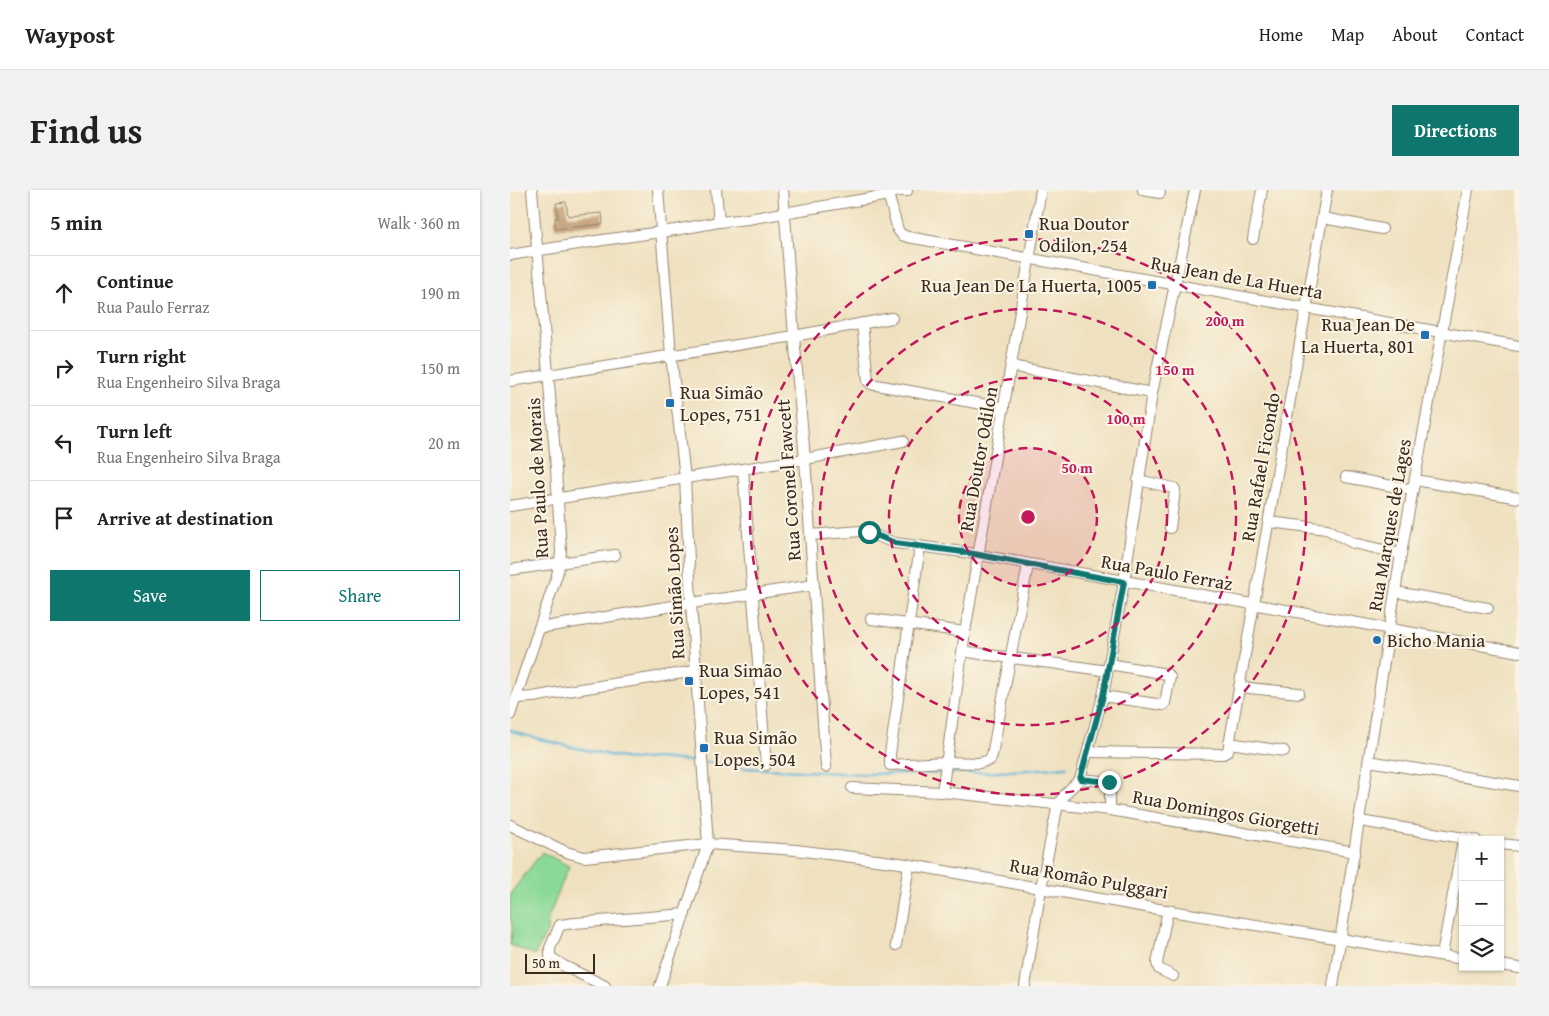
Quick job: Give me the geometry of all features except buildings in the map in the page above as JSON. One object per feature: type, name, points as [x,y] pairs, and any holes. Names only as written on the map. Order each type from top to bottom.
[{"type":"street","name":"Rua Paulo de Morais","points":[[510,715],[560,562],[559,499],[532,190]]},
{"type":"street","name":"Rua Simão Lopes","points":[[658,190],[671,355],[685,478],[691,603],[708,844],[660,986]]},
{"type":"street","points":[[716,190],[720,222]]},
{"type":"street","name":"Rua Coronel Fawcett","points":[[783,190],[805,460],[826,767]]},
{"type":"street","name":"Rua Doutor Odilon","points":[[942,792],[965,632],[1041,190]]},
{"type":"street","points":[[1143,190],[1160,193]]},
{"type":"street","points":[[1025,986],[1041,888],[1058,804],[1080,779],[1103,696],[1124,582],[1152,393],[1195,190]]},
{"type":"street","points":[[1253,238],[1262,190]]},
{"type":"street","name":"Rua Rafael Ficondo","points":[[1228,747],[1327,190]]},
{"type":"street","name":"Rua Marques de Lages","points":[[1333,986],[1401,554],[1468,190]]},
{"type":"street","points":[[510,255],[785,212],[888,192],[908,191]]},
{"type":"street","name":"Rua Jean de La Huerta","points":[[888,192],[898,230],[908,237],[1519,346]]},
{"type":"street","points":[[1323,218],[1382,229]]},
{"type":"street","points":[[510,381],[794,336],[892,318]]},
{"type":"street","points":[[862,323],[868,381],[871,384],[1004,408]]},
{"type":"street","points":[[1011,366],[1152,393]]},
{"type":"street","points":[[510,506],[805,460],[903,441]]},
{"type":"street","points":[[743,469],[766,765]]},
{"type":"street","points":[[1346,477],[1519,498]]},
{"type":"street","points":[[1138,480],[1174,488],[1170,528]]},
{"type":"street","points":[[1269,522],[1327,529],[1353,543],[1401,554]]},
{"type":"street","name":"Rua Paulo Ferraz","points":[[810,535],[869,532],[895,543],[1519,652]]},
{"type":"street","points":[[920,546],[890,765],[946,765],[986,762],[990,760],[1028,565]]},
{"type":"street","points":[[510,570],[615,555]]},
{"type":"street","points":[[539,628],[814,585]]},
{"type":"street","points":[[1395,592],[1488,608]]},
{"type":"street","points":[[871,619],[965,632]]},
{"type":"street","points":[[963,651],[1010,658],[1167,674],[1170,678],[1163,705],[1103,696]]},
{"type":"street","points":[[516,698],[533,697],[696,671]]},
{"type":"street","points":[[1239,688],[1299,694]]},
{"type":"street","points":[[1088,752],[1223,754],[1228,747],[1284,751]]},
{"type":"street","points":[[1369,761],[1519,786]]},
{"type":"street","points":[[1080,779],[1102,781],[1110,784],[1110,810]]},
{"type":"street","name":"Rua Domingos Giorgetti","points":[[852,788],[942,792],[1110,810],[1355,852]]},
{"type":"street","points":[[1360,821],[1459,838]]},
{"type":"street","name":"Rua Romão Pulggari","points":[[510,825],[566,852],[584,857],[708,844],[796,850],[909,865],[1459,957]]},
{"type":"street","points":[[1504,844],[1519,846]]},
{"type":"street","points":[[1442,955],[1459,861]]},
{"type":"street","points":[[896,945],[909,865]]},
{"type":"street","points":[[1168,910],[1157,963],[1159,969],[1173,976]]},
{"type":"street","points":[[605,986],[550,957],[550,948],[560,925],[685,914]]},
{"type":"street","points":[[1504,966],[1519,968]]},
{"type":"green space","points":[[542,852],[569,866],[548,919],[547,931],[535,955],[510,945],[512,929],[510,894]]},
{"type":"waterway","points":[[510,730],[567,746],[633,760],[656,758],[699,762]]},
{"type":"waterway","points":[[705,762],[743,768],[860,774],[941,773]]},
{"type":"waterway","points":[[947,773],[998,772],[1067,767]]},
{"type":"place","name":"Rua Doutor Odilon, 254","points":[[1029,234]]},
{"type":"place","name":"Rua Jean De La Huerta, 1005","points":[[1152,285]]},
{"type":"place","name":"Rua Jean De La Huerta, 801","points":[[1425,335]]},
{"type":"place","name":"Rua Simão Lopes, 751","points":[[670,403]]},
{"type":"place","name":"Bicho Mania","points":[[1377,640]]},
{"type":"place","name":"Rua Simão Lopes, 541","points":[[689,681]]},
{"type":"place","name":"Rua Simão Lopes, 504","points":[[704,748]]},
{"type":"route","points":[[869,532],[895,543],[963,552],[1124,582],[1103,696],[1080,779],[1109,782]]}]
